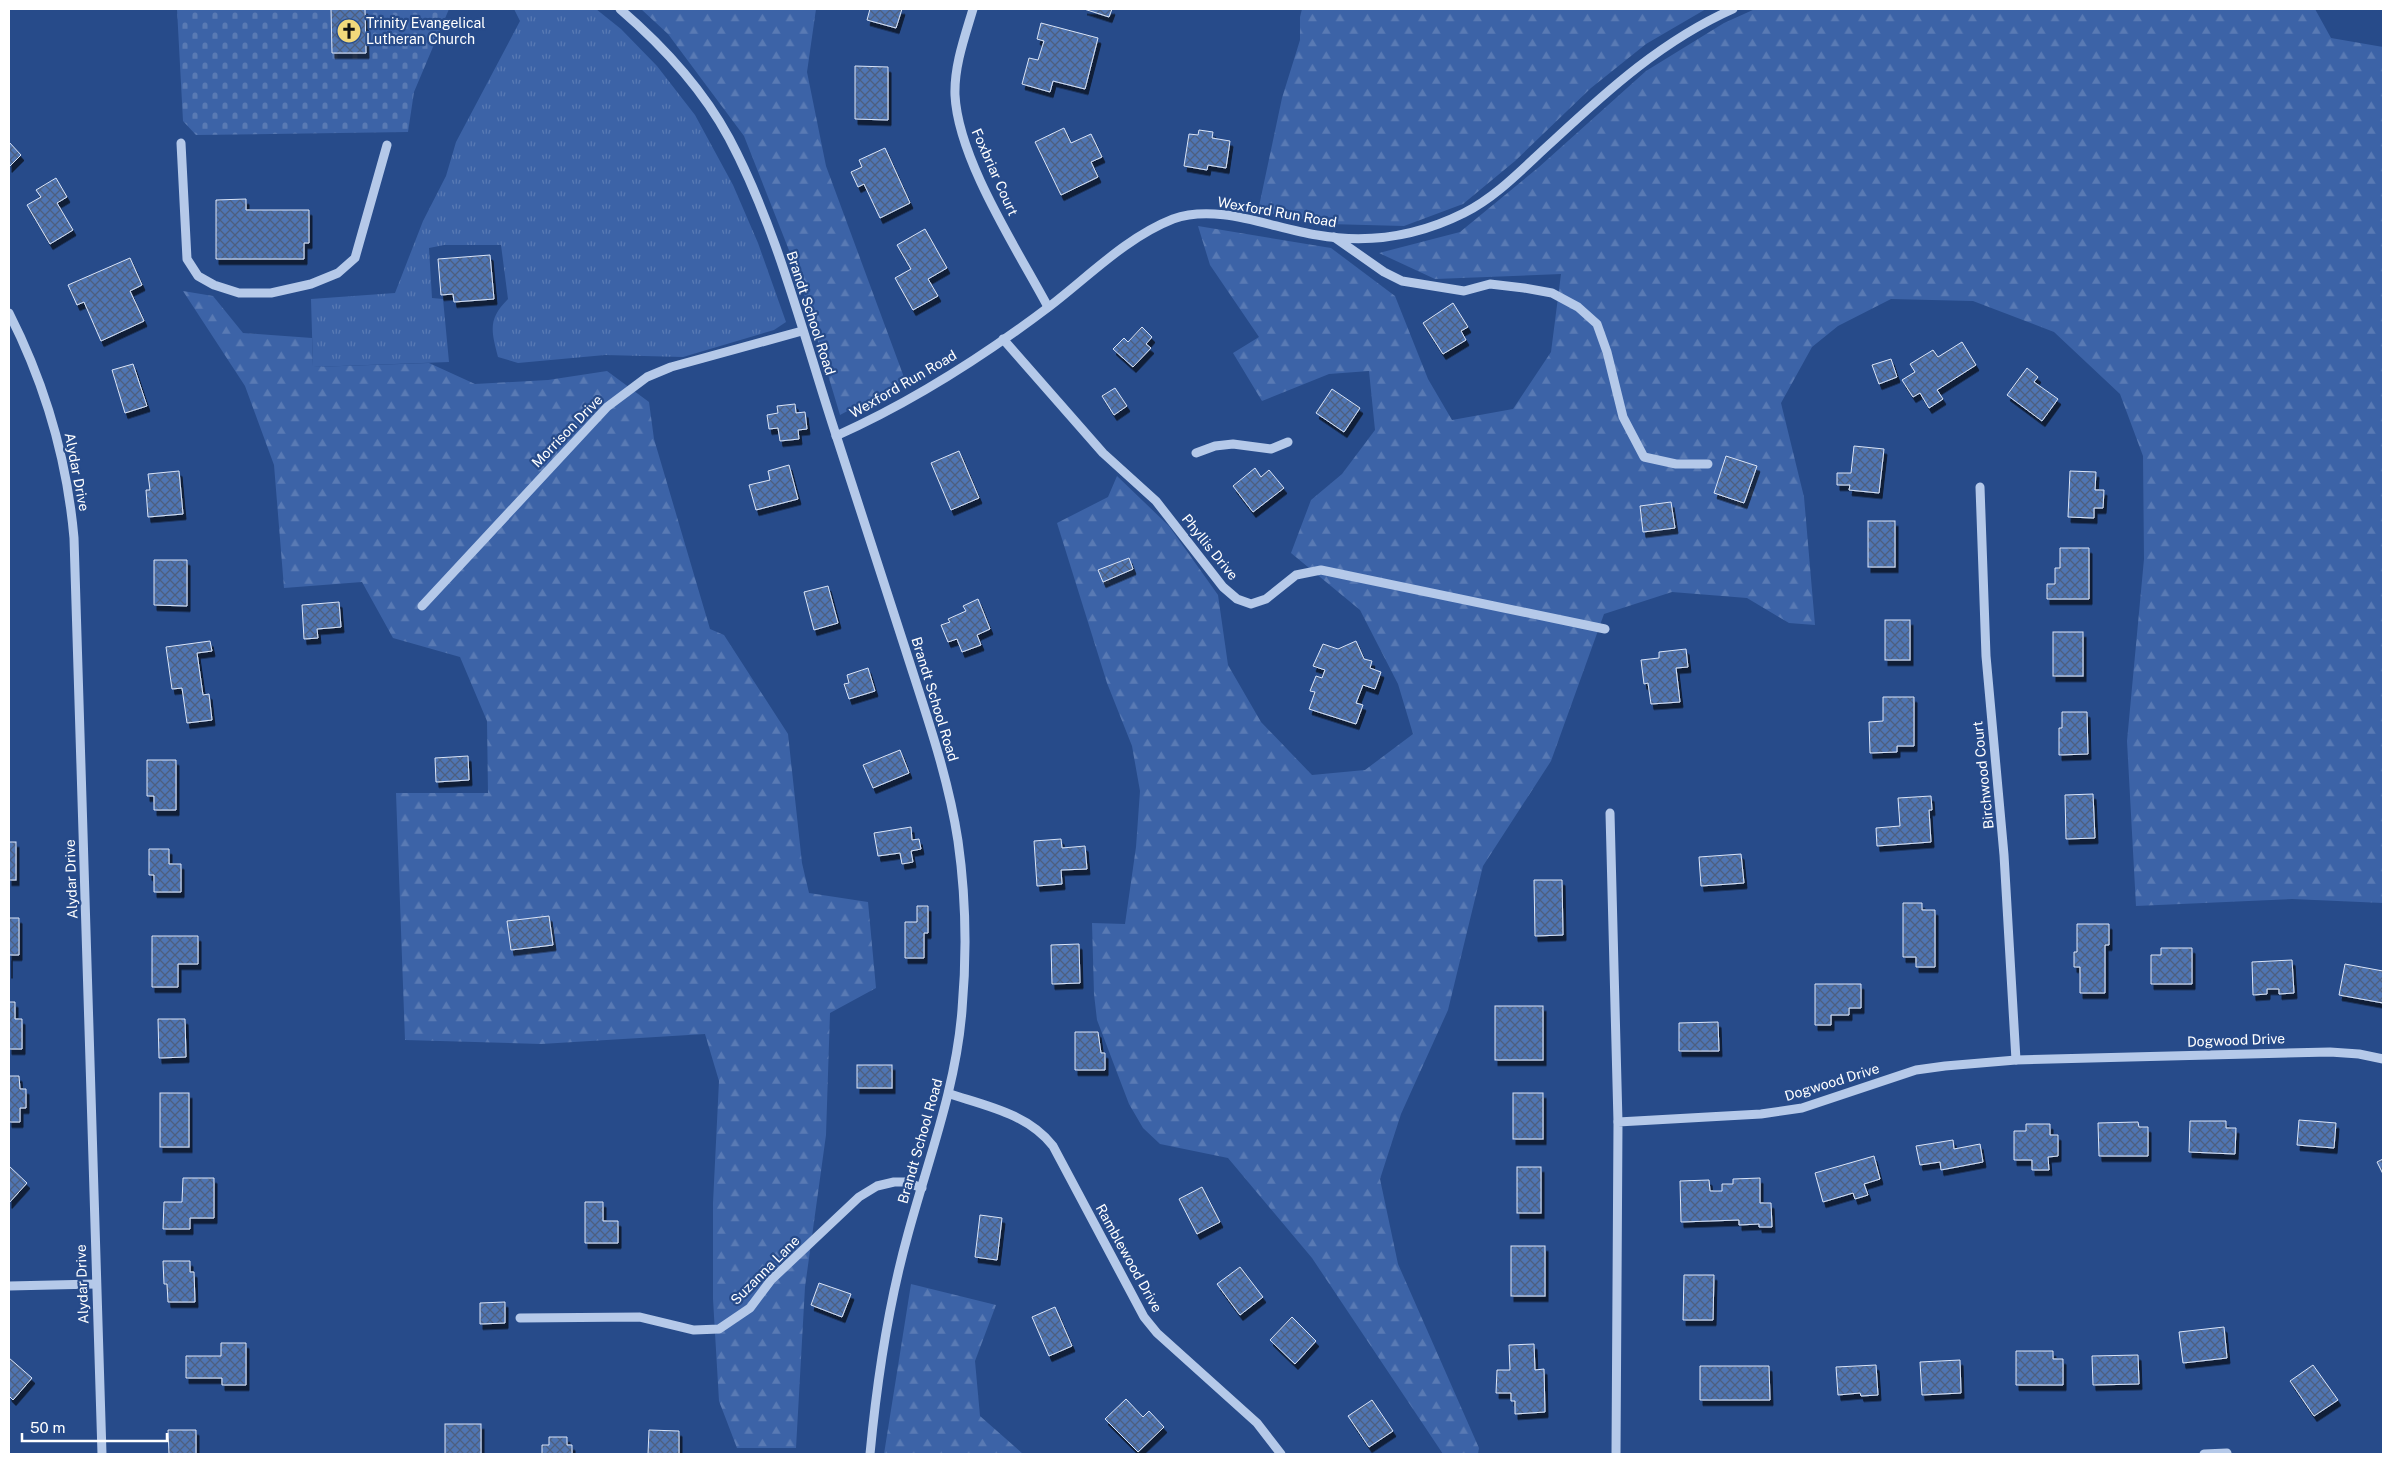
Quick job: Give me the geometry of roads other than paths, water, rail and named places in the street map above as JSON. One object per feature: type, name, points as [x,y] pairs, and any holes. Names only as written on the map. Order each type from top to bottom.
[{"type":"street","name":"Brandt School Road","points":[[620,9],[644,29],[680,68],[727,135],[764,215],[922,700],[951,804],[957,838],[966,934],[962,1014],[950,1094],[908,1235],[885,1338],[870,1454]]},
{"type":"street","name":"Foxbriar Court","points":[[973,9],[956,76],[955,94],[962,132],[994,208],[1048,307]]},
{"type":"street","name":"Wexford Run Road","points":[[836,436],[898,406],[1003,339],[1048,307],[1133,240],[1174,219],[1190,215],[1208,214],[1239,218],[1334,237],[1380,238],[1408,234],[1436,226],[1468,212],[1494,195],[1628,74],[1687,32],[1733,9]]},
{"type":"street","points":[[181,143],[187,259],[198,276],[214,285],[239,293],[271,293],[311,284],[338,274],[355,258],[387,145]]},
{"type":"street","points":[[1334,237],[1384,272],[1402,281],[1464,291],[1490,284],[1524,288],[1552,294],[1578,307],[1597,324],[1607,352],[1623,417],[1644,457],[1676,464],[1708,464]]},
{"type":"street","name":"Alydar Drive","points":[[9,313],[35,369],[48,406],[66,473],[73,523],[102,1454]]},
{"type":"street","name":"Morrison Drive","points":[[422,606],[607,407],[647,377],[671,367],[802,331]]},
{"type":"street","name":"Phyllis Drive","points":[[1003,339],[1103,453],[1156,501],[1223,587],[1237,600],[1250,604],[1266,599],[1296,575],[1321,570],[1605,629]]},
{"type":"street","points":[[1196,453],[1215,446],[1233,444],[1271,449],[1288,442]]},
{"type":"street","name":"Birchwood Court","points":[[1980,487],[1986,656],[2004,855],[2016,1060]]},
{"type":"street","points":[[1610,813],[1618,1122],[1616,1454]]},
{"type":"street","name":"Dogwood Drive","points":[[1618,1122],[1778,1112],[1802,1108],[1916,1070],[2016,1060],[2330,1052],[2383,1058]]},
{"type":"street","name":"Ramblewood Drive","points":[[950,1094],[1024,1120],[1042,1132],[1053,1146],[1144,1317],[1157,1333],[1257,1423],[1281,1454]]},
{"type":"street","name":"Suzanna Lane","points":[[520,1318],[640,1317],[694,1330],[719,1329],[750,1308],[771,1280],[859,1197],[876,1186],[894,1182],[906,1182],[922,1188]]},
{"type":"street","points":[[9,1286],[96,1284]]},
{"type":"street","points":[[2204,1454],[2227,1453]]},
{"type":"place","name":"Trinity Evangelical Lutheran Church","points":[[349,31]]}]
